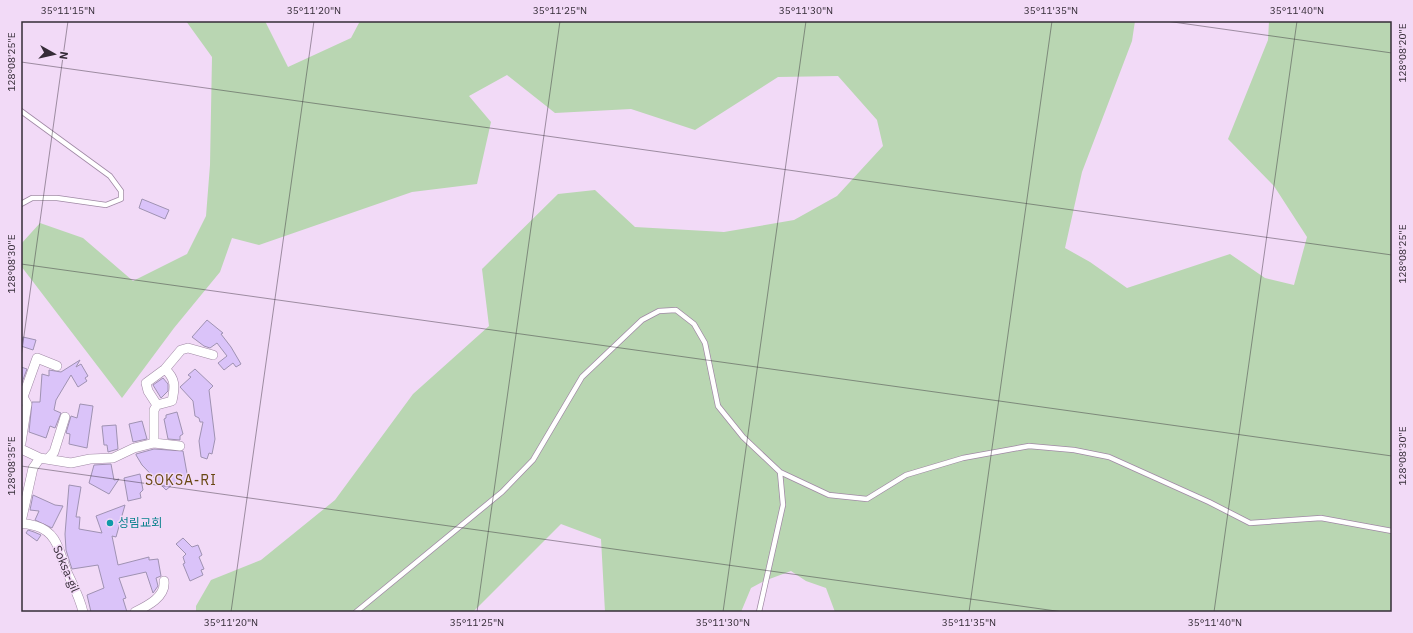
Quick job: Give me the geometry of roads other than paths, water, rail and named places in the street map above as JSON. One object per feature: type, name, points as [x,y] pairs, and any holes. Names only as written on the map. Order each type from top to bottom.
[{"type":"street","points":[[157,405],[148,391],[146,383],[165,369],[181,350],[188,348],[213,355]]},
{"type":"street","points":[[21,443],[27,404],[22,397],[37,358],[58,366]]},
{"type":"street","points":[[154,443],[154,410],[157,405],[172,401],[176,385],[171,375],[165,369]]},
{"type":"street","points":[[21,523],[33,468],[54,452],[65,417]]},
{"type":"street","points":[[21,449],[44,459],[71,463],[90,459],[113,458],[134,448],[154,443],[180,446]]},
{"type":"street","name":"Soksa-gil","points":[[21,523],[45,529],[58,545],[66,570],[81,603],[83,612]]},
{"type":"street","points":[[136,612],[156,600],[165,586],[164,581]]},
{"type":"lane","points":[[21,111],[110,176],[121,191],[121,199],[106,205],[57,198],[32,198],[21,204]]},
{"type":"lane","points":[[356,612],[502,492],[533,460],[582,377],[642,320],[659,311],[676,310],[694,324],[705,343],[718,406],[743,437],[780,472],[829,495],[867,499],[906,475],[963,458],[1030,446],[1074,450],[1109,458],[1209,502],[1250,523],[1321,518],[1392,531]]},
{"type":"lane","points":[[759,612],[783,505],[780,472]]},
{"type":"place","name":"성림교회","points":[[110,523]]},
{"type":"district","name":"SOKSA-RI","points":[[181,480]]}]
